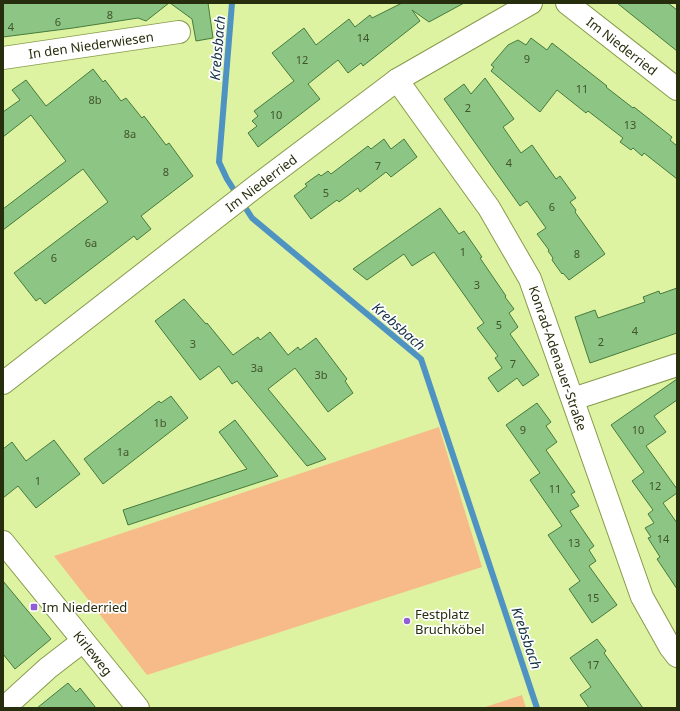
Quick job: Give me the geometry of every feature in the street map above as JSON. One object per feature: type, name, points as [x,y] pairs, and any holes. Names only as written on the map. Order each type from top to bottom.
[{"type":"street","name":"Im Niederried","points":[[3,383],[259,184],[397,80],[531,3]]},
{"type":"street","name":"Im Niederried","points":[[567,3],[677,89]]},
{"type":"street","name":"In den Niederwiesen","points":[[3,58],[179,32]]},
{"type":"street","name":"Konrad-Adenauer-Straße","points":[[397,80],[489,208],[530,279],[642,597],[670,647],[677,656]]},
{"type":"street","points":[[573,399],[677,365]]},
{"type":"street","name":"Kirleweg","points":[[3,542],[138,708]]},
{"type":"street","points":[[4,708],[48,668],[83,641]]},
{"type":"shaded area","points":[[439,427],[482,567],[147,675],[54,556]]},
{"type":"shaded area","points":[[522,695],[526,708],[482,708]]},
{"type":"building","points":[[3,3],[169,3],[146,21],[138,18],[3,37]]},
{"type":"building","points":[[170,3],[208,3],[213,38],[196,41],[192,19]]},
{"type":"building","points":[[402,3],[464,3],[429,22],[412,10],[420,21],[363,66],[361,63],[348,73],[338,60],[308,84],[320,99],[258,147],[248,133],[257,126],[252,121],[258,116],[254,111],[294,81],[272,53],[304,28],[316,45],[349,19],[355,27],[370,15],[372,18]]},
{"type":"building","points":[[617,3],[668,3],[677,10],[677,51]]},
{"type":"building","points":[[531,38],[547,50],[552,43],[607,86],[606,87],[672,137],[670,140],[677,146],[677,179],[644,153],[642,156],[633,148],[631,150],[620,142],[623,138],[588,111],[586,113],[557,90],[540,112],[491,71],[494,67],[491,65],[508,45],[518,40],[526,45]]},
{"type":"building","points":[[93,69],[103,82],[105,80],[121,101],[126,98],[142,118],[144,116],[166,145],[169,143],[193,176],[141,216],[151,229],[137,240],[134,236],[45,304],[40,298],[36,301],[14,273],[108,202],[83,169],[3,230],[3,209],[66,161],[31,115],[3,137],[3,112],[20,100],[12,90],[26,80],[46,106]]},
{"type":"building","points":[[485,78],[514,119],[503,127],[521,153],[532,145],[556,179],[560,176],[576,198],[570,202],[576,210],[575,212],[605,254],[569,280],[563,273],[562,274],[552,260],[553,258],[548,251],[549,250],[537,234],[546,228],[527,201],[520,206],[444,99],[464,84],[471,94]]},
{"type":"building","points":[[384,139],[391,149],[404,139],[417,157],[391,177],[386,172],[360,192],[358,188],[339,202],[337,200],[311,219],[294,196],[307,186],[305,184],[319,174],[321,176],[328,171],[331,174],[368,146],[371,149]]},
{"type":"building","points":[[440,208],[459,234],[464,231],[514,309],[509,313],[518,327],[510,334],[539,375],[523,386],[517,378],[498,392],[488,378],[502,368],[495,358],[498,356],[477,328],[484,323],[434,252],[412,266],[404,254],[367,280],[353,269]]},
{"type":"building","points":[[677,288],[677,333],[590,363],[575,317],[595,310],[598,318],[645,302],[643,297],[659,291],[660,294]]},
{"type":"building","points":[[184,299],[206,324],[207,323],[233,355],[258,337],[260,340],[270,332],[288,355],[298,347],[300,350],[316,338],[347,379],[345,381],[353,393],[328,412],[295,368],[268,389],[326,459],[307,466],[237,381],[232,384],[219,366],[200,380],[155,321]]},
{"type":"building","points":[[677,379],[677,400],[654,416],[666,432],[646,446],[677,489],[677,493],[663,503],[677,523],[677,589],[657,559],[660,557],[648,538],[651,537],[645,528],[654,523],[648,514],[653,510],[632,481],[644,472],[611,425]]},
{"type":"building","points":[[171,396],[188,418],[103,484],[84,459],[159,401],[161,403]]},
{"type":"building","points":[[537,403],[551,422],[546,426],[557,442],[546,450],[575,492],[571,494],[579,506],[570,511],[594,546],[589,550],[596,561],[589,566],[617,605],[592,623],[569,589],[580,581],[548,535],[562,526],[530,480],[540,473],[506,425]]},
{"type":"building","points":[[235,420],[278,476],[128,525],[123,510],[247,469],[219,432]]},
{"type":"building","points":[[54,440],[80,474],[36,508],[18,486],[3,498],[3,449],[12,442],[26,461]]},
{"type":"building","points":[[3,581],[51,639],[15,669],[3,654]]},
{"type":"building","points":[[597,639],[606,651],[604,653],[643,708],[589,708],[580,695],[591,687],[570,658]]},
{"type":"building","points":[[68,683],[76,692],[80,688],[96,708],[37,708]]},
{"type":"waterway","name":"Krebsbach","points":[[232,3],[219,162],[227,179],[252,218],[421,359],[537,708]]},
{"type":"place","name":"Im Niederried","points":[[34,607]]},
{"type":"place","name":"Festplatz Bruchköbel","points":[[407,621]]}]
